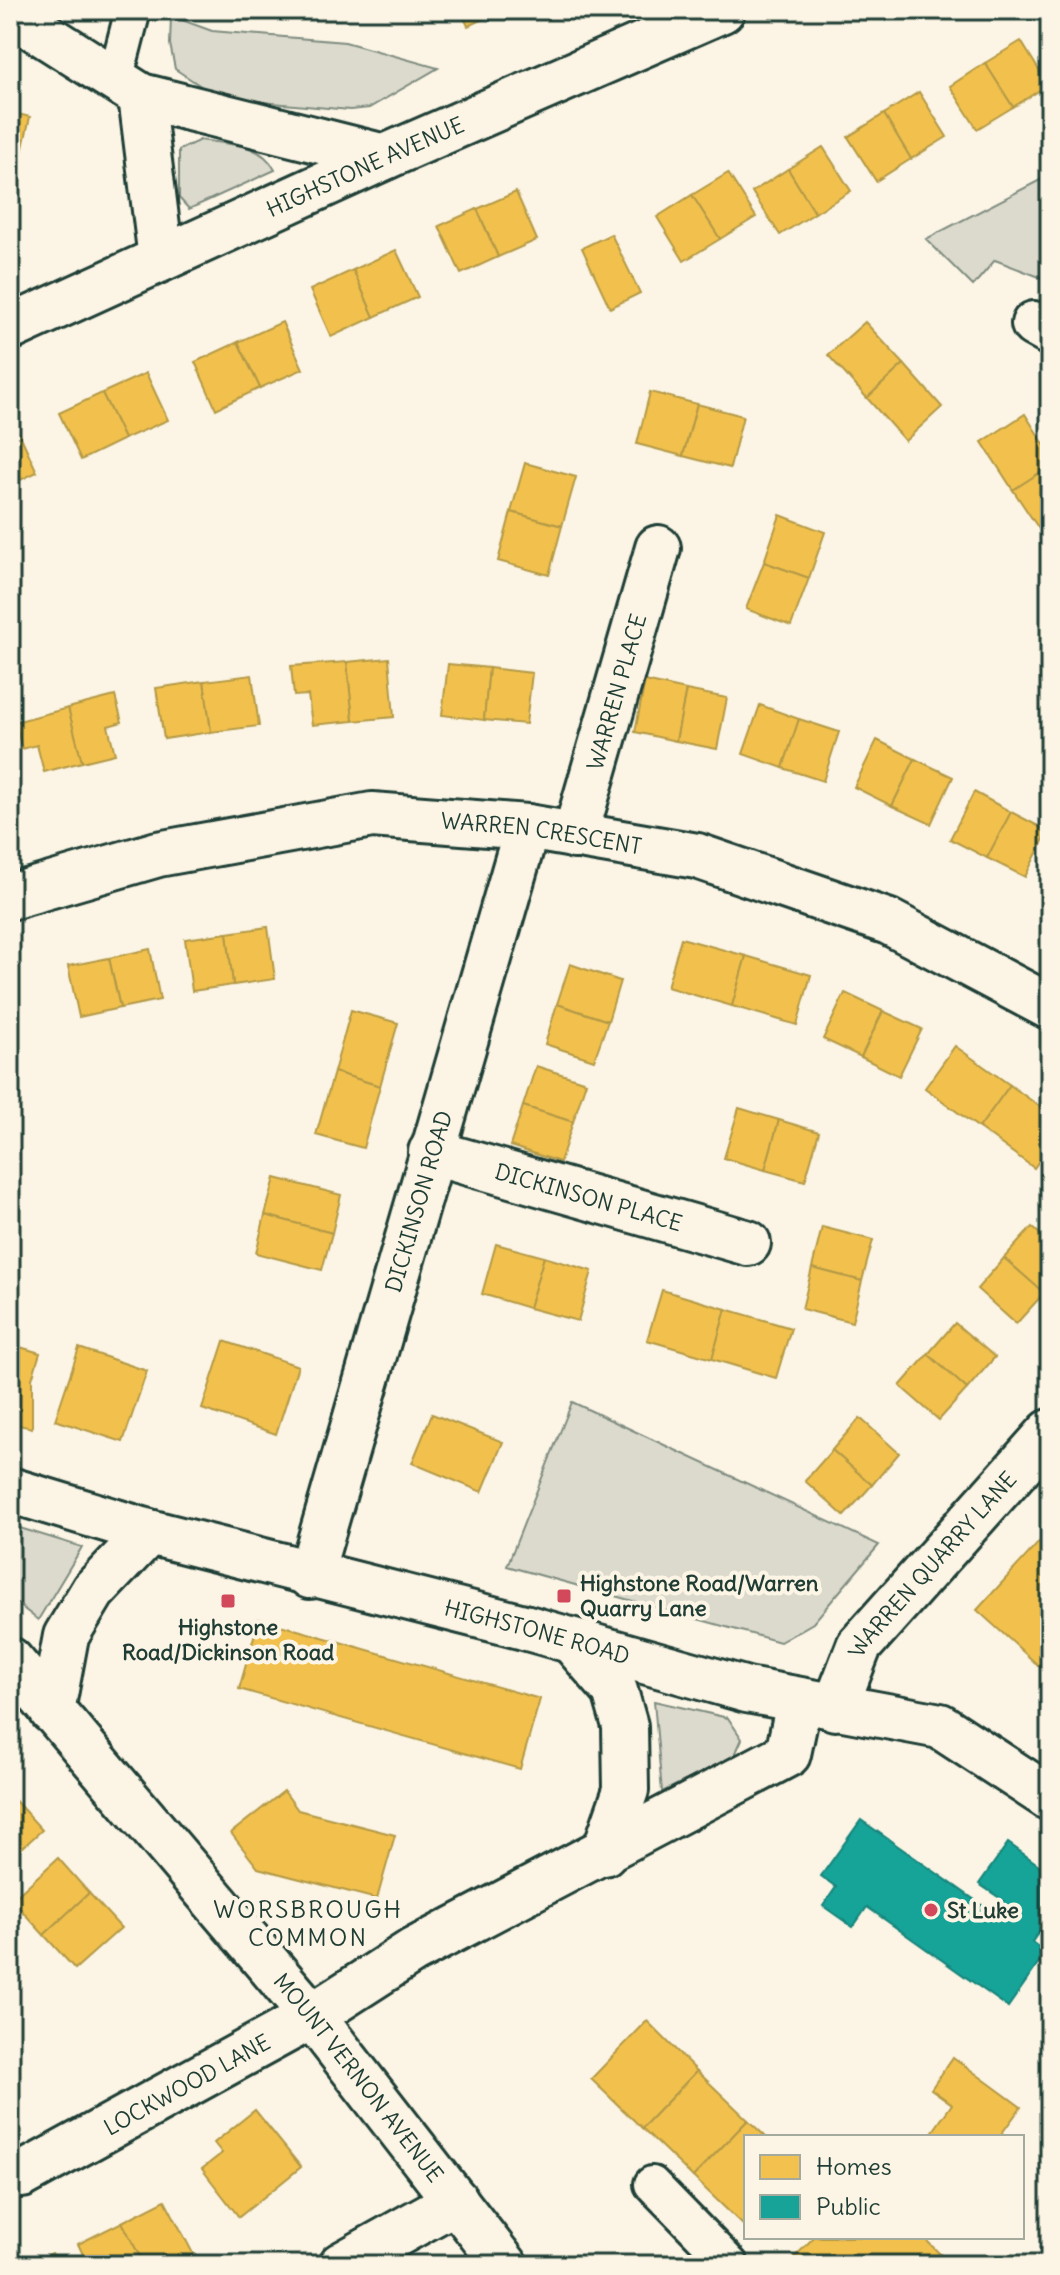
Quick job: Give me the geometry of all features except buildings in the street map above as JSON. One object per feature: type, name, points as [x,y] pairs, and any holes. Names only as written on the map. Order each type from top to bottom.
[{"type":"street","points":[[12,10],[18,18],[128,88],[385,157]]},
{"type":"street","name":"HIGHSTONE AVENUE","points":[[10,328],[385,157],[722,10]]},
{"type":"street","points":[[128,88],[161,259]]},
{"type":"street","name":"WARREN PLACE","points":[[575,836],[658,548]]},
{"type":"street","name":"WARREN CRESCENT","points":[[10,897],[158,854],[372,815],[527,827],[697,856],[889,922],[1050,1007]]},
{"type":"street","name":"DICKINSON ROAD","points":[[310,1576],[527,827]]},
{"type":"street","name":"DICKINSON PLACE","points":[[431,1152],[748,1243]]},
{"type":"street","name":"WARREN QUARRY LANE","points":[[817,1705],[859,1646],[1050,1432]]},
{"type":"street","name":"HIGHSTONE ROAD","points":[[10,1490],[310,1576],[817,1705],[940,1726],[1050,1798]]},
{"type":"street","points":[[52,1711],[66,1636],[93,1591],[149,1532]]},
{"type":"street","points":[[572,1641],[615,1691],[625,1726],[626,1790],[604,1853]]},
{"type":"street","name":"MOUNT VERNON AVENUE","points":[[10,1660],[312,2016],[505,2265]]},
{"type":"street","name":"LOCKWOOD LANE","points":[[22,2175],[312,2016],[413,1951],[788,1754],[817,1705]]},
{"type":"street","points":[[341,2265],[456,2201]]},
{"type":"lane","points":[[128,88],[133,10]]},
{"type":"lane","points":[[652,2184],[731,2265]]},
{"type":"shaded area","points":[[171,16],[212,31],[345,42],[438,68],[369,108],[350,110],[219,98],[175,69],[170,44]]},
{"type":"shaded area","points":[[200,140],[253,150],[269,161],[275,170],[189,209],[179,198],[179,150]]},
{"type":"shaded area","points":[[1050,175],[1050,281],[995,260],[973,286],[926,239]]},
{"type":"shaded area","points":[[572,1402],[879,1545],[813,1623],[780,1642],[507,1566]]},
{"type":"shaded area","points":[[10,1525],[82,1547],[38,1620],[10,1598]]},
{"type":"shaded area","points":[[654,1701],[728,1718],[742,1739],[734,1757],[662,1792]]},
{"type":"place","name":"Highstone Road/Warren Quarry Lane","points":[[564,1596]]},
{"type":"place","name":"Highstone Road/Dickinson Road","points":[[228,1601]]},
{"type":"place","name":"St Luke","points":[[931,1910]]},
{"type":"district","name":"WORSBROUGH COMMON","points":[[308,1924]]}]
